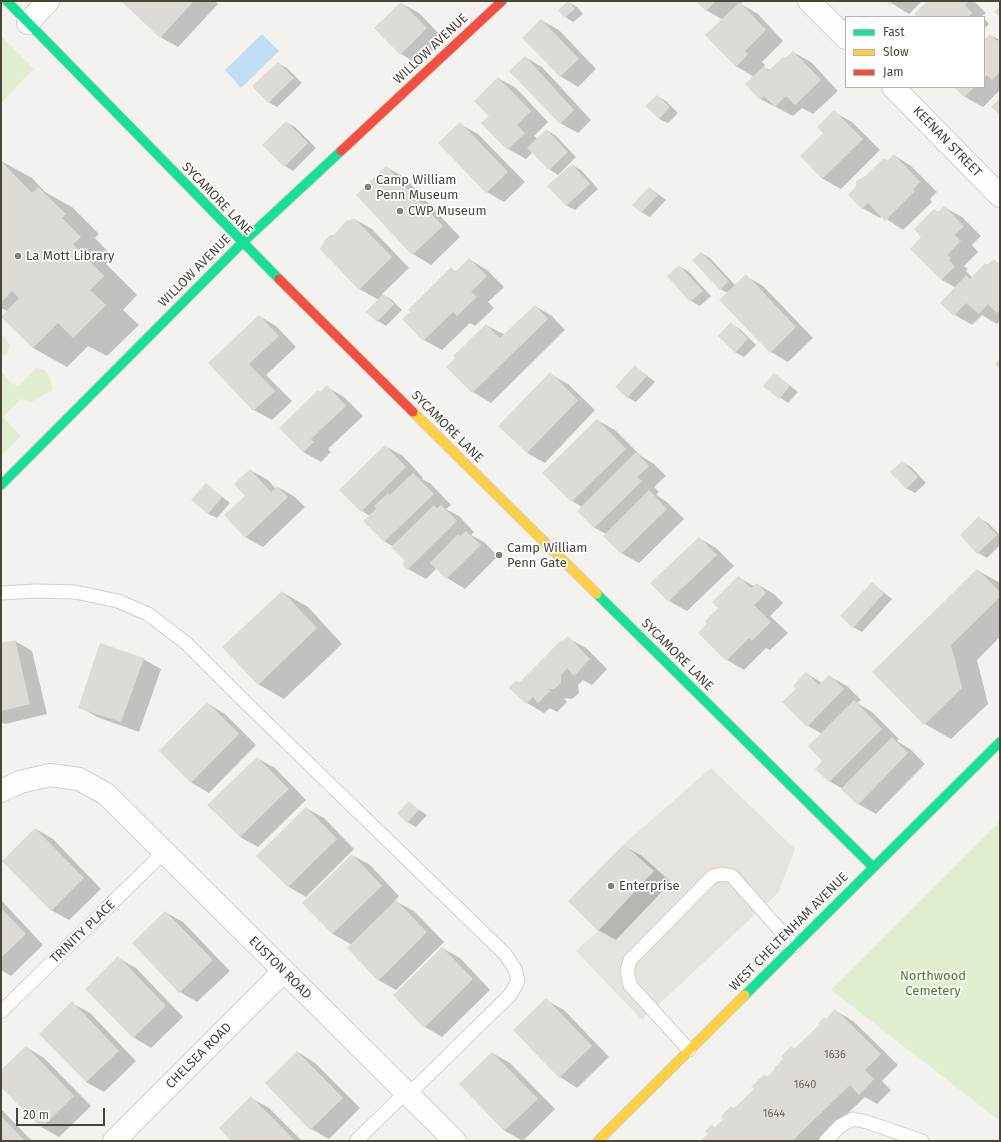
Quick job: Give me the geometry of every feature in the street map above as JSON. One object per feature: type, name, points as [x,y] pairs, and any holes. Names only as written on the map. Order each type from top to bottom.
[{"type":"main road","name":"SYCAMORE LANE","points":[[7,1],[242,243],[873,867]]},
{"type":"main road","name":"WILLOW AVENUE","points":[[1,485],[242,243],[502,1]]},
{"type":"main road","name":"WEST CHELTENHAM AVENUE","points":[[598,1141],[1000,742]]},
{"type":"street","points":[[28,23],[48,1]]},
{"type":"street","points":[[810,1],[845,37]]},
{"type":"street","name":"KEENAN STREET","points":[[894,88],[1000,196]]},
{"type":"street","name":"EUSTON ROAD","points":[[1,791],[20,782],[50,775],[79,779],[106,794],[455,1141]]},
{"type":"street","name":"CHELSEA ROAD","points":[[114,1141],[284,971]]},
{"type":"lane","points":[[1,593],[36,591],[75,592],[118,602],[148,614],[186,643],[505,954],[515,969],[518,981],[511,994],[356,1141]]},
{"type":"lane","name":"TRINITY PLACE","points":[[1,1012],[164,852]]},
{"type":"lane","points":[[689,1050],[630,984],[627,971],[630,960],[713,876],[722,874],[732,876],[794,946]]},
{"type":"lane","points":[[826,1141],[840,1126],[853,1119],[922,1141]]},
{"type":"green space","points":[[1,36],[34,69],[1,103]]},
{"type":"green space","points":[[4,336],[10,346],[6,355],[1,356],[1,337]]},
{"type":"green space","points":[[36,368],[44,370],[50,377],[52,390],[31,402],[21,399],[3,417],[21,436],[1,455],[1,371],[12,384],[20,385]]},
{"type":"green space","name":"Northwood Cemetery","points":[[1000,821],[1000,1121],[831,990]]},
{"type":"shaded area","points":[[711,768],[795,849],[778,893],[642,1020],[576,951],[598,931],[624,844]]},
{"type":"water","points":[[262,34],[279,51],[241,88],[225,70]]},
{"type":"building","points":[[121,1],[194,1],[160,38]]},
{"type":"building","points":[[568,1],[575,9],[564,18],[558,10]]},
{"type":"building","points":[[696,1],[716,1],[706,11]]},
{"type":"building","points":[[886,1],[894,1],[890,5]]},
{"type":"building","points":[[927,1],[968,1],[965,5],[972,13],[969,16],[916,16],[914,14]]},
{"type":"building","points":[[401,2],[427,28],[400,55],[374,28]]},
{"type":"building","points":[[740,2],[766,30],[745,51],[748,54],[736,67],[705,35]]},
{"type":"building","points":[[1000,6],[1000,17],[994,12]]},
{"type":"building","points":[[541,19],[579,59],[560,77],[522,38]]},
{"type":"building","points":[[990,34],[997,41],[1000,38],[1000,72],[992,80],[987,75],[985,77],[985,39]]},
{"type":"building","points":[[793,51],[821,80],[795,105],[786,96],[775,107],[764,96],[760,100],[745,84],[764,66],[768,71],[783,57],[786,58]]},
{"type":"building","points":[[525,56],[574,110],[560,124],[509,71]]},
{"type":"building","points":[[278,62],[294,78],[268,103],[252,86]]},
{"type":"building","points":[[498,77],[531,111],[517,125],[525,133],[507,150],[481,123],[489,116],[474,101]]},
{"type":"building","points":[[955,88],[974,88],[964,97]]},
{"type":"building","points":[[657,95],[670,107],[659,119],[645,106]]},
{"type":"building","points":[[1000,98],[1000,115],[991,107]]},
{"type":"building","points":[[834,110],[863,139],[822,179],[800,156],[823,133],[817,127]]},
{"type":"building","points":[[286,121],[308,143],[284,167],[262,145]]},
{"type":"building","points":[[460,122],[508,172],[486,193],[438,143]]},
{"type":"building","points":[[546,129],[568,152],[549,170],[527,148]]},
{"type":"building","points":[[894,154],[920,182],[913,189],[915,191],[885,221],[868,203],[862,209],[848,195],[856,186],[856,181],[865,176],[884,158],[887,161]]},
{"type":"building","points":[[1,161],[32,193],[38,187],[66,214],[62,218],[81,237],[73,244],[104,276],[90,290],[106,305],[73,338],[58,323],[33,348],[1,317],[19,298],[12,291],[1,303]]},
{"type":"building","points":[[572,164],[590,184],[566,206],[547,186]]},
{"type":"building","name":"CWP Museum","points":[[386,166],[443,226],[412,255],[356,195]]},
{"type":"building","points":[[649,187],[658,195],[641,213],[632,205]]},
{"type":"building","points":[[944,206],[964,226],[955,235],[961,241],[947,255],[951,258],[949,260],[955,267],[941,280],[910,249],[921,237],[914,229],[934,209],[938,212]]},
{"type":"building","points":[[354,218],[392,257],[359,290],[320,249],[324,241],[330,235],[334,235],[346,221]]},
{"type":"building","points":[[701,252],[729,281],[720,290],[692,260]]},
{"type":"building","points":[[469,258],[487,276],[471,292],[477,297],[457,316],[453,312],[423,341],[402,319],[410,312],[408,310],[451,267],[455,272]]},
{"type":"building","points":[[993,259],[1000,265],[1000,310],[997,313],[988,304],[979,314],[966,303],[954,316],[940,303],[966,275],[970,279],[985,263],[988,265]]},
{"type":"building","points":[[679,265],[703,291],[690,302],[667,276]]},
{"type":"building","points":[[746,274],[796,327],[770,353],[719,300]]},
{"type":"building","points":[[383,294],[394,304],[377,322],[366,312]]},
{"type":"building","points":[[535,305],[548,319],[472,393],[446,367],[455,358],[453,356],[486,324],[500,338]]},
{"type":"building","points":[[259,315],[279,336],[249,364],[275,391],[253,411],[208,363]]},
{"type":"building","points":[[731,322],[748,339],[735,353],[718,336]]},
{"type":"building","points":[[1000,359],[1000,369],[995,364]]},
{"type":"building","points":[[635,365],[647,376],[627,398],[615,387]]},
{"type":"building","points":[[550,372],[578,400],[527,453],[498,426]]},
{"type":"building","points":[[774,373],[790,386],[779,399],[763,386]]},
{"type":"building","points":[[327,385],[346,406],[311,439],[314,442],[303,452],[279,428],[318,390],[320,392]]},
{"type":"building","points":[[597,419],[626,449],[571,502],[542,473]]},
{"type":"building","points":[[385,445],[406,467],[361,512],[339,490]]},
{"type":"building","points":[[636,452],[649,466],[637,477],[642,481],[594,528],[577,511]]},
{"type":"building","points":[[902,461],[918,477],[906,489],[890,472]]},
{"type":"building","points":[[250,469],[271,492],[277,486],[288,497],[245,538],[224,515],[245,496],[234,484]]},
{"type":"building","points":[[413,473],[434,494],[384,542],[363,521],[376,509],[374,506],[388,493],[390,495]]},
{"type":"building","points":[[206,483],[222,497],[208,514],[191,500]]},
{"type":"building","points":[[649,490],[667,509],[621,554],[603,536]]},
{"type":"building","points":[[434,505],[437,508],[441,505],[457,521],[407,570],[402,564],[405,561],[391,547]]},
{"type":"building","points":[[979,516],[997,535],[977,554],[960,535]]},
{"type":"building","points":[[466,531],[481,545],[446,579],[430,563],[458,534],[460,536]]},
{"type":"building","points":[[699,537],[717,555],[668,602],[650,583]]},
{"type":"building","points":[[977,569],[1000,592],[1000,597],[951,645],[962,688],[924,725],[872,672]]},
{"type":"building","points":[[738,576],[751,588],[757,583],[766,593],[754,605],[771,622],[752,641],[749,638],[726,661],[698,633],[707,623],[705,621],[718,608],[712,602]]},
{"type":"building","points":[[872,582],[884,593],[853,628],[840,616]]},
{"type":"building","points":[[282,591],[317,628],[258,685],[222,647]]},
{"type":"building","points":[[568,636],[590,659],[574,676],[567,668],[561,675],[561,683],[554,689],[548,689],[550,691],[538,703],[533,697],[526,704],[509,688],[516,680],[519,683],[561,640],[562,641]]},
{"type":"building","points":[[15,640],[30,704],[1,711],[1,643]]},
{"type":"building","points":[[100,643],[144,658],[121,722],[78,708]]},
{"type":"building","points":[[806,672],[819,685],[829,675],[844,689],[807,727],[782,702],[796,689],[793,686]]},
{"type":"building","points":[[854,700],[882,729],[829,782],[815,769],[822,761],[808,746]]},
{"type":"building","points":[[207,702],[239,734],[191,783],[159,751]]},
{"type":"building","points":[[892,737],[908,753],[858,805],[841,789]]},
{"type":"building","points":[[257,757],[289,789],[240,837],[207,805]]},
{"type":"building","points":[[409,801],[419,810],[407,823],[397,813]]},
{"type":"building","points":[[306,807],[337,839],[288,887],[256,856]]},
{"type":"building","points":[[35,828],[84,878],[51,911],[2,861]]},
{"type":"building","name":"Enterprise","points":[[624,844],[654,871],[598,931],[568,901]]},
{"type":"building","points":[[352,854],[382,886],[332,934],[302,903]]},
{"type":"building","points":[[396,900],[427,932],[378,981],[347,948]]},
{"type":"building","points":[[1,908],[26,934],[1,958]]},
{"type":"building","points":[[165,911],[213,960],[179,993],[132,943]]},
{"type":"building","points":[[442,947],[473,979],[424,1028],[393,995]]},
{"type":"building","points":[[118,956],[166,1006],[133,1038],[85,989]]},
{"type":"building","points":[[546,998],[592,1046],[559,1078],[513,1030]]},
{"type":"building","points":[[72,1001],[119,1051],[86,1082],[39,1034]]},
{"type":"building","points":[[835,1009],[881,1054],[865,1070],[874,1079],[859,1095],[850,1085],[792,1141],[700,1141],[708,1134],[705,1131],[712,1124],[714,1128],[723,1119],[721,1116],[731,1106],[734,1108],[754,1089],[751,1087],[764,1074],[767,1077],[775,1069],[774,1068],[783,1059],[781,1057],[791,1046],[794,1049],[819,1025],[818,1023],[824,1017],[826,1019]]},
{"type":"building","points":[[26,1046],[74,1096],[41,1128],[1,1087],[1,1070]]},
{"type":"building","points":[[297,1051],[343,1098],[310,1130],[265,1083]]},
{"type":"building","points":[[492,1052],[538,1099],[504,1131],[459,1084]]},
{"type":"building","points":[[251,1096],[295,1141],[231,1141],[219,1128]]},
{"type":"building","points":[[1,1116],[25,1141],[1,1141]]},
{"type":"traffic: fast","points":[[7,1],[279,279]]},
{"type":"traffic: fast","points":[[1,485],[242,243],[341,151]]},
{"type":"traffic: fast","points":[[597,594],[873,867]]},
{"type":"traffic: fast","points":[[745,995],[1000,742]]},
{"type":"traffic: slow","points":[[413,412],[597,594]]},
{"type":"traffic: slow","points":[[598,1141],[745,995]]},
{"type":"traffic: jam","points":[[341,151],[502,1]]},
{"type":"traffic: jam","points":[[279,279],[413,412]]},
{"type":"place","name":"Camp William Penn Museum","points":[[368,187]]},
{"type":"place","name":"CWP Museum","points":[[400,211]]},
{"type":"place","name":"La Mott Library","points":[[18,256]]},
{"type":"place","name":"Camp William Penn Gate","points":[[499,555]]},
{"type":"place","name":"Enterprise","points":[[611,886]]}]
